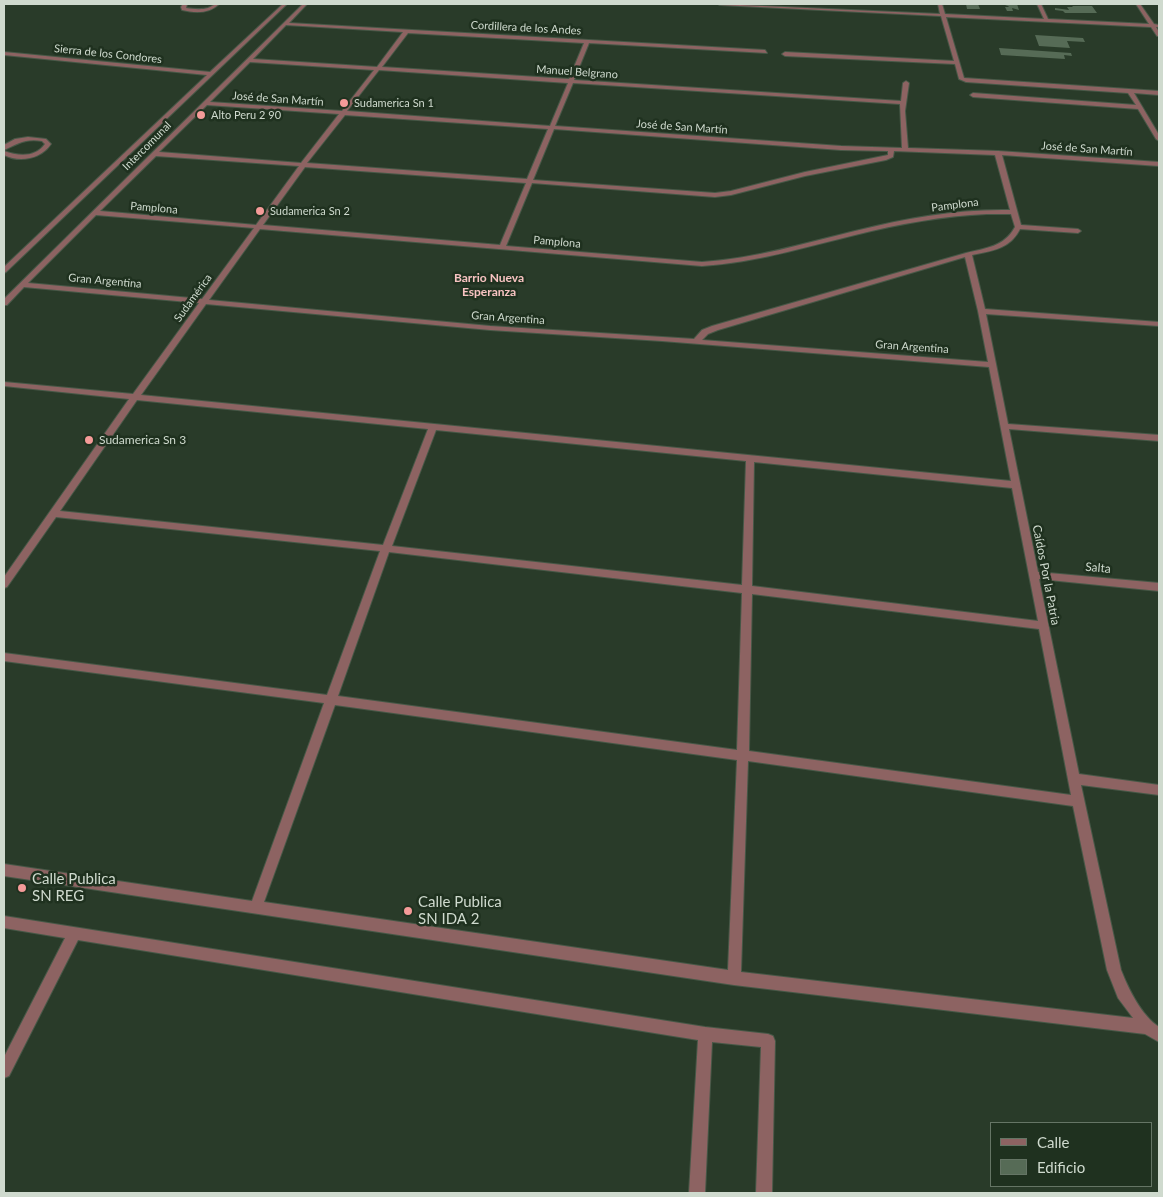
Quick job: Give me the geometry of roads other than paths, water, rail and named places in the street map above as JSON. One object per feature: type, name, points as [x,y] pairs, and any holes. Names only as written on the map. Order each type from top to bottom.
[{"type":"street","points":[[185,4],[182,7],[184,9],[198,11],[210,9],[218,4]]},
{"type":"street","points":[[4,271],[7,265],[285,4]]},
{"type":"street","name":"Intercomunal","points":[[4,303],[305,4]]},
{"type":"street","points":[[720,4],[1159,26]]},
{"type":"street","points":[[842,4],[843,10]]},
{"type":"street","points":[[940,4],[962,79],[1159,93]]},
{"type":"street","points":[[1039,4],[1047,20]]},
{"type":"street","points":[[1138,4],[1159,35]]},
{"type":"street","name":"Cordillera de los Andes","points":[[285,24],[764,52]]},
{"type":"street","name":"Sudamérica","points":[[4,584],[135,397],[303,165],[407,31]]},
{"type":"street","points":[[502,248],[550,127],[587,42]]},
{"type":"street","name":"Sierra de los Condores","points":[[4,54],[210,74]]},
{"type":"street","points":[[785,54],[956,63]]},
{"type":"street","name":"Manuel Belgrano","points":[[250,60],[903,103]]},
{"type":"street","points":[[906,84],[902,111],[906,150]]},
{"type":"street","points":[[1130,91],[1159,139]]},
{"type":"street","points":[[973,95],[1140,107]]},
{"type":"street","name":"José de San Martín","points":[[204,103],[891,150],[998,153],[1159,164]]},
{"type":"street","points":[[4,153],[16,157],[31,155],[44,150],[48,144],[44,140],[33,138],[19,140],[5,146]]},
{"type":"street","points":[[154,154],[715,195],[731,193],[805,174],[884,159],[890,156],[891,150]]},
{"type":"street","points":[[696,342],[706,332],[715,328],[1006,244],[1014,238],[1018,228],[998,153]]},
{"type":"street","name":"Pamplona","points":[[95,213],[680,263],[720,263],[740,261],[909,222],[988,211],[1014,212]]},
{"type":"street","points":[[1018,228],[1078,231]]},
{"type":"street","name":"Caídos Por la Patria","points":[[968,254],[982,311],[1078,801],[1114,970],[1123,993],[1153,1031]]},
{"type":"street","name":"Gran Argentina","points":[[22,285],[490,328],[992,365]]},
{"type":"street","points":[[982,311],[1159,324]]},
{"type":"street","points":[[4,384],[433,426],[750,460],[1016,485]]},
{"type":"street","points":[[256,908],[332,700],[385,547],[433,426]]},
{"type":"street","points":[[1004,426],[1159,438]]},
{"type":"street","points":[[734,978],[743,755],[750,460]]},
{"type":"street","points":[[54,514],[385,547],[747,588],[1043,626]]},
{"type":"street","name":"Salta","points":[[1034,575],[1159,587]]},
{"type":"street","points":[[4,657],[1078,801]]},
{"type":"street","points":[[1075,779],[1159,790]]},
{"type":"street","points":[[4,870],[734,978],[1153,1031]]},
{"type":"street","points":[[4,922],[705,1034],[768,1041],[764,1193]]},
{"type":"street","points":[[4,1071],[75,933]]},
{"type":"street","points":[[697,1193],[705,1034]]},
{"type":"place","name":"Sudamerica Sn 1","points":[[344,103]]},
{"type":"place","name":"Alto Peru 2 90","points":[[201,115]]},
{"type":"place","name":"Sudamerica Sn 2","points":[[260,211]]},
{"type":"place","name":"Sudamerica Sn 3","points":[[89,440]]},
{"type":"place","name":"Calle Publica SN REG","points":[[22,888]]},
{"type":"place","name":"Calle Publica SN IDA 2","points":[[408,911]]},
{"type":"district","name":"Barrio Nueva Esperanza","points":[[489,285]]}]
